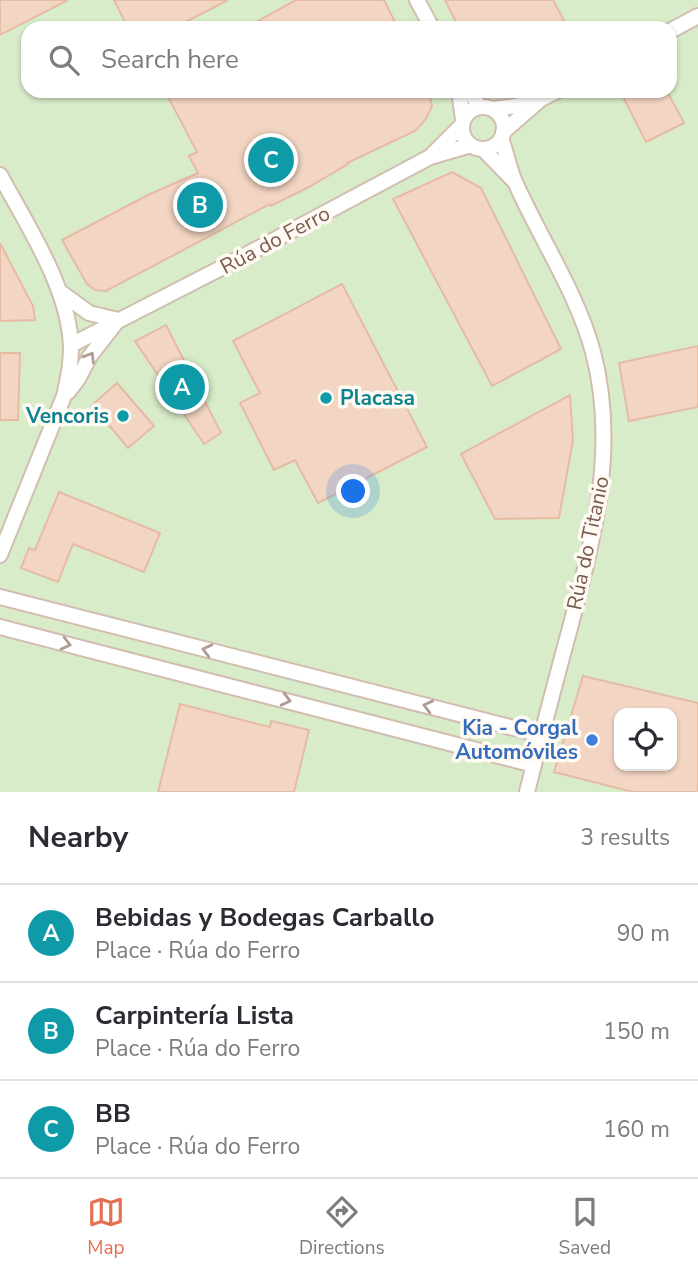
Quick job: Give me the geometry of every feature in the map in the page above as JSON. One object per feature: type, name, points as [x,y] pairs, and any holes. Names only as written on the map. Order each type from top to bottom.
[{"type":"street","points":[[417,0],[428,21]]},
{"type":"street","points":[[677,27],[698,16]]},
{"type":"street","points":[[460,98],[464,137],[477,147],[495,145],[541,99]]},
{"type":"street","points":[[477,98],[486,108],[500,116],[503,124],[502,136]]},
{"type":"street","points":[[463,122],[467,113],[486,108],[516,106],[541,99]]},
{"type":"street","name":"Rúa do Ferro","points":[[430,157],[463,122]]},
{"type":"street","name":"Rúa do Titanio","points":[[502,136],[514,181],[584,326],[598,374],[604,431],[600,496],[594,530],[527,792]]},
{"type":"street","name":"Rúa do Ferro","points":[[71,345],[430,157],[477,147]]},
{"type":"street","name":"Rúa do Titanio","points":[[477,147],[514,181]]},
{"type":"street","points":[[0,175],[59,291],[71,345],[69,376],[64,396],[0,555]]},
{"type":"street","points":[[59,291],[89,313],[118,320]]},
{"type":"street","name":"Rúa do Ferro","points":[[64,396],[118,320]]},
{"type":"street","points":[[0,597],[541,736]]},
{"type":"street","points":[[0,627],[534,765]]},
{"type":"green space","points":[[0,0],[698,0],[698,792],[0,792]]},
{"type":"building","points":[[0,0],[68,0],[27,21],[21,21],[21,24],[0,35]]},
{"type":"building","points":[[114,0],[228,0],[188,21],[124,21]]},
{"type":"building","points":[[296,0],[384,0],[394,21],[258,21]]},
{"type":"building","points":[[445,0],[553,0],[564,21],[456,21]]},
{"type":"building","points":[[169,98],[430,98],[432,106],[426,119],[415,131],[347,163],[309,187],[271,206],[270,204],[106,291],[95,290],[87,284],[62,240],[148,195],[198,173],[189,156],[197,152]]},
{"type":"building","points":[[624,98],[671,98],[684,123],[646,142]]},
{"type":"building","points":[[452,172],[481,188],[561,349],[492,386],[393,199]]},
{"type":"building","points":[[0,243],[33,306],[35,320],[0,321]]},
{"type":"building","name":"Placasa","points":[[342,284],[427,447],[318,503],[295,460],[274,470],[240,403],[260,393],[233,341]]},
{"type":"building","points":[[166,325],[221,433],[204,444],[135,341]]},
{"type":"building","points":[[698,346],[698,407],[629,421],[619,363]]},
{"type":"building","points":[[0,353],[20,353],[18,420],[0,420]]},
{"type":"building","name":"Vencoris","points":[[117,383],[154,426],[128,448],[92,405]]},
{"type":"building","points":[[570,395],[573,440],[559,518],[495,519],[461,454]]},
{"type":"building","points":[[59,492],[160,533],[144,572],[73,544],[58,582],[21,568],[29,548],[35,550]]},
{"type":"building","name":"Kia - Corgal Automóviles","points":[[583,676],[698,703],[698,792],[633,792],[554,772]]},
{"type":"building","points":[[180,704],[270,727],[271,721],[309,730],[294,792],[158,792]]},
{"type":"place","name":"BB","points":[[271,160]]},
{"type":"place","name":"Carpintería Lista","points":[[200,205]]},
{"type":"place","name":"Bebidas y Bodegas Carballo","points":[[182,387]]},
{"type":"place","name":"Placasa","points":[[326,398]]},
{"type":"place","name":"Vencoris","points":[[123,416]]},
{"type":"place","name":"Kia - Corgal Automóviles","points":[[592,740]]}]
